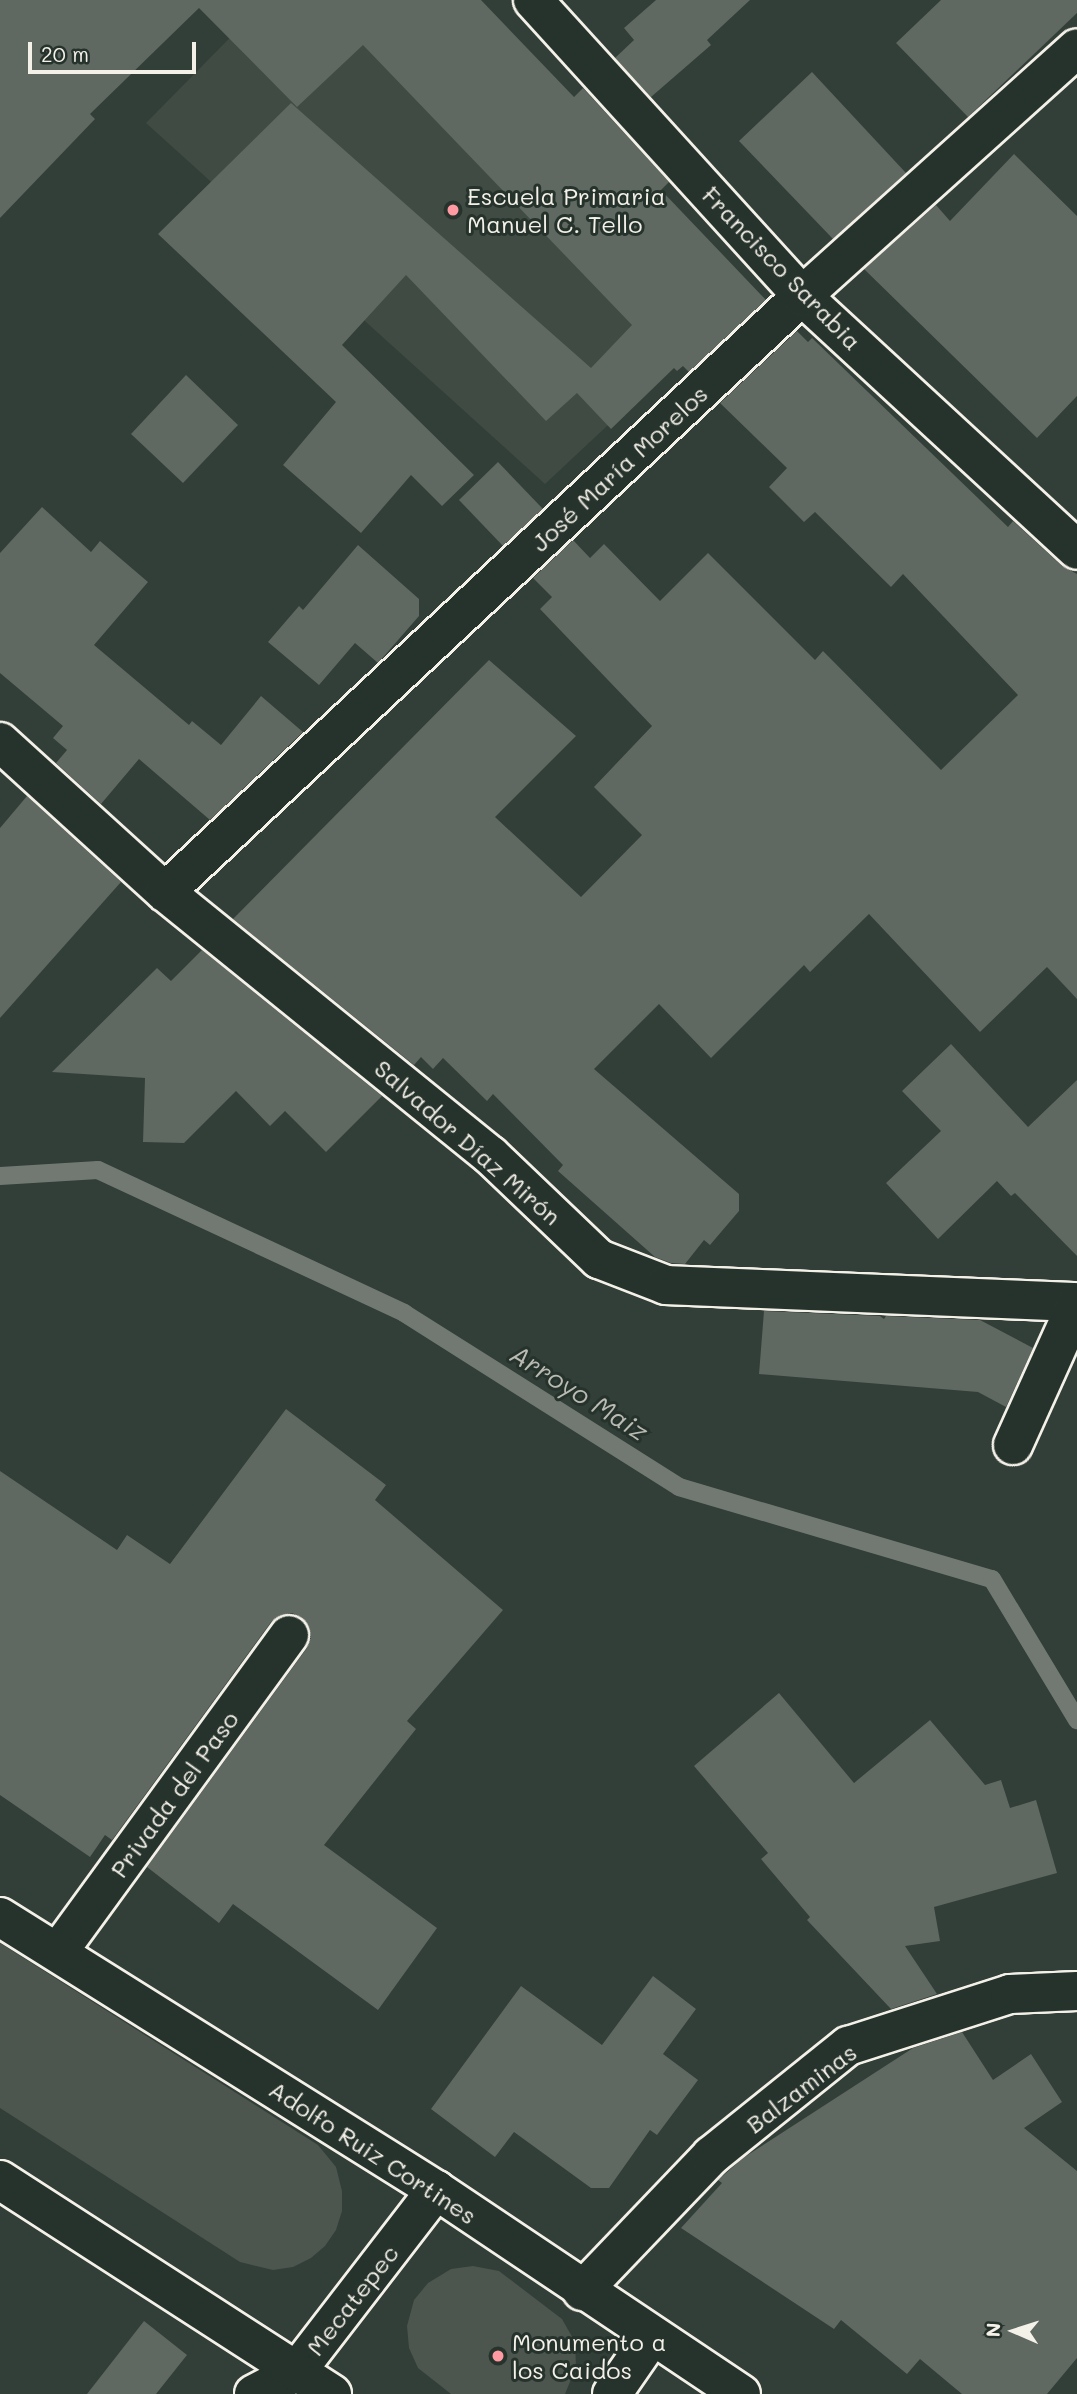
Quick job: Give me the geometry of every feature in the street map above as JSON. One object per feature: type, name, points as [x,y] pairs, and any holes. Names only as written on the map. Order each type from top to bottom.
[{"type":"street","name":"Francisco Sarabia","points":[[538,2],[802,296],[1077,550]]},
{"type":"street","name":"José María Morelos","points":[[165,892],[802,296],[1077,48]]},
{"type":"street","name":"Salvador Díaz Mirón","points":[[0,742],[165,892],[490,1155],[599,1259],[666,1285],[1077,1302]]},
{"type":"street","points":[[1013,1445],[1077,1302]]},
{"type":"street","name":"Privada del Paso","points":[[58,1952],[289,1635]]},
{"type":"street","name":"Adolfo Ruiz Cortines","points":[[0,1917],[436,2190],[582,2291],[741,2394]]},
{"type":"street","name":"Balzaminas","points":[[582,2291],[711,2156],[848,2046],[1010,1994],[1077,1991]]},
{"type":"street","points":[[0,2180],[332,2394]]},
{"type":"street","name":"Mecatepec","points":[[254,2394],[296,2372],[436,2190]]},
{"type":"street","points":[[612,2394],[652,2336]]},
{"type":"shaded area","name":"Escuela Primaria Manuel C. Tello","points":[[267,0],[464,0],[746,296],[545,484],[146,123]]},
{"type":"shaded area","points":[[0,1943],[318,2145],[336,2167],[342,2191],[342,2211],[336,2230],[325,2246],[311,2258],[293,2267],[273,2270],[240,2262],[0,2108]]},
{"type":"shaded area","points":[[473,2266],[499,2271],[562,2319],[575,2342],[576,2367],[565,2394],[451,2394],[418,2368],[409,2348],[407,2326],[414,2300],[428,2283],[451,2269]]},
{"type":"building","points":[[0,0],[481,0],[574,97],[583,88],[669,182],[661,190],[766,300],[689,372],[683,366],[677,371],[674,368],[611,429],[577,393],[546,421],[406,275],[342,345],[474,475],[442,506],[411,475],[361,533],[283,465],[336,402],[158,234],[291,103],[591,368],[632,325],[363,45],[297,107],[199,8],[90,114],[95,119],[0,218]]},
{"type":"building","points":[[656,0],[750,0],[707,40],[711,45],[651,97],[615,58],[634,40],[624,28]]},
{"type":"building","points":[[941,0],[1077,0],[1077,13],[968,117],[896,43]]},
{"type":"building","points":[[812,72],[906,173],[833,239],[739,141]]},
{"type":"building","points":[[1014,154],[1077,216],[1077,396],[1037,438],[864,269],[936,205],[950,221]]},
{"type":"building","points":[[797,331],[808,342],[812,338],[1008,527],[1013,521],[1062,566],[1077,574],[1077,999],[1047,967],[980,1032],[869,914],[810,972],[804,965],[711,1058],[659,1004],[594,1069],[739,1194],[739,1211],[710,1245],[704,1240],[685,1264],[671,1263],[655,1257],[558,1171],[563,1165],[493,1094],[487,1101],[443,1058],[433,1069],[421,1057],[414,1065],[233,919],[489,660],[576,736],[495,817],[581,897],[642,835],[594,787],[652,726],[540,609],[552,597],[533,578],[573,540],[590,558],[604,544],[660,601],[708,553],[815,660],[823,651],[941,770],[1018,695],[903,574],[891,587],[815,512],[804,522],[769,487],[787,468],[720,403]]},
{"type":"building","points":[[186,375],[238,425],[183,483],[131,434]]},
{"type":"building","points":[[498,462],[543,509],[503,546],[459,500]]},
{"type":"building","points":[[42,507],[91,552],[100,541],[148,582],[94,645],[189,725],[192,721],[221,745],[261,696],[303,732],[210,820],[139,759],[101,804],[56,763],[67,750],[53,738],[63,726],[0,673],[0,553]]},
{"type":"building","points":[[358,545],[419,599],[419,616],[378,663],[355,643],[319,685],[268,642],[299,606],[303,610]]},
{"type":"building","points":[[27,796],[121,882],[0,1018],[0,828]]},
{"type":"building","points":[[202,950],[382,1096],[326,1152],[285,1111],[270,1126],[236,1091],[184,1143],[143,1142],[145,1078],[52,1072],[157,968],[171,981]]},
{"type":"building","points":[[951,1044],[1028,1127],[1077,1080],[1077,1256],[1015,1193],[1011,1196],[997,1181],[938,1239],[886,1183],[941,1131],[902,1091]]},
{"type":"building","points":[[764,1311],[880,1316],[884,1319],[886,1316],[980,1320],[1033,1348],[1006,1407],[978,1392],[759,1374]]},
{"type":"building","points":[[286,1409],[386,1485],[375,1500],[503,1610],[407,1721],[416,1729],[324,1845],[437,1928],[378,2010],[233,1904],[219,1923],[147,1867],[307,1648],[311,1638],[309,1627],[301,1617],[292,1613],[281,1615],[271,1622],[112,1840],[105,1835],[90,1857],[0,1795],[0,1471],[117,1550],[127,1535],[170,1564]]},
{"type":"building","points":[[779,1693],[854,1783],[930,1720],[985,1785],[1001,1780],[1010,1808],[1036,1800],[1057,1873],[934,1907],[940,1941],[905,1946],[937,1994],[891,2009],[807,1920],[810,1917],[761,1859],[768,1853],[694,1766]]},
{"type":"building","points":[[653,1976],[696,2009],[663,2054],[698,2080],[657,2135],[650,2130],[609,2188],[591,2188],[514,2132],[495,2157],[431,2109],[521,1986],[602,2045]]},
{"type":"building","points":[[962,2032],[993,2080],[1031,2054],[1062,2102],[1024,2128],[1077,2171],[1077,2358],[1047,2394],[962,2394],[920,2359],[907,2374],[841,2320],[834,2329],[681,2228],[722,2183],[718,2180],[743,2158],[913,2048]]},
{"type":"building","points":[[144,2321],[187,2355],[156,2394],[87,2394]]},
{"type":"waterway","name":"Arroyo Maiz","points":[[0,1176],[98,1170],[404,1313],[679,1487],[992,1579],[1077,1720]]},
{"type":"place","name":"Escuela Primaria Manuel C. Tello","points":[[453,210]]},
{"type":"place","name":"Monumento a los Caidos","points":[[498,2356]]}]
